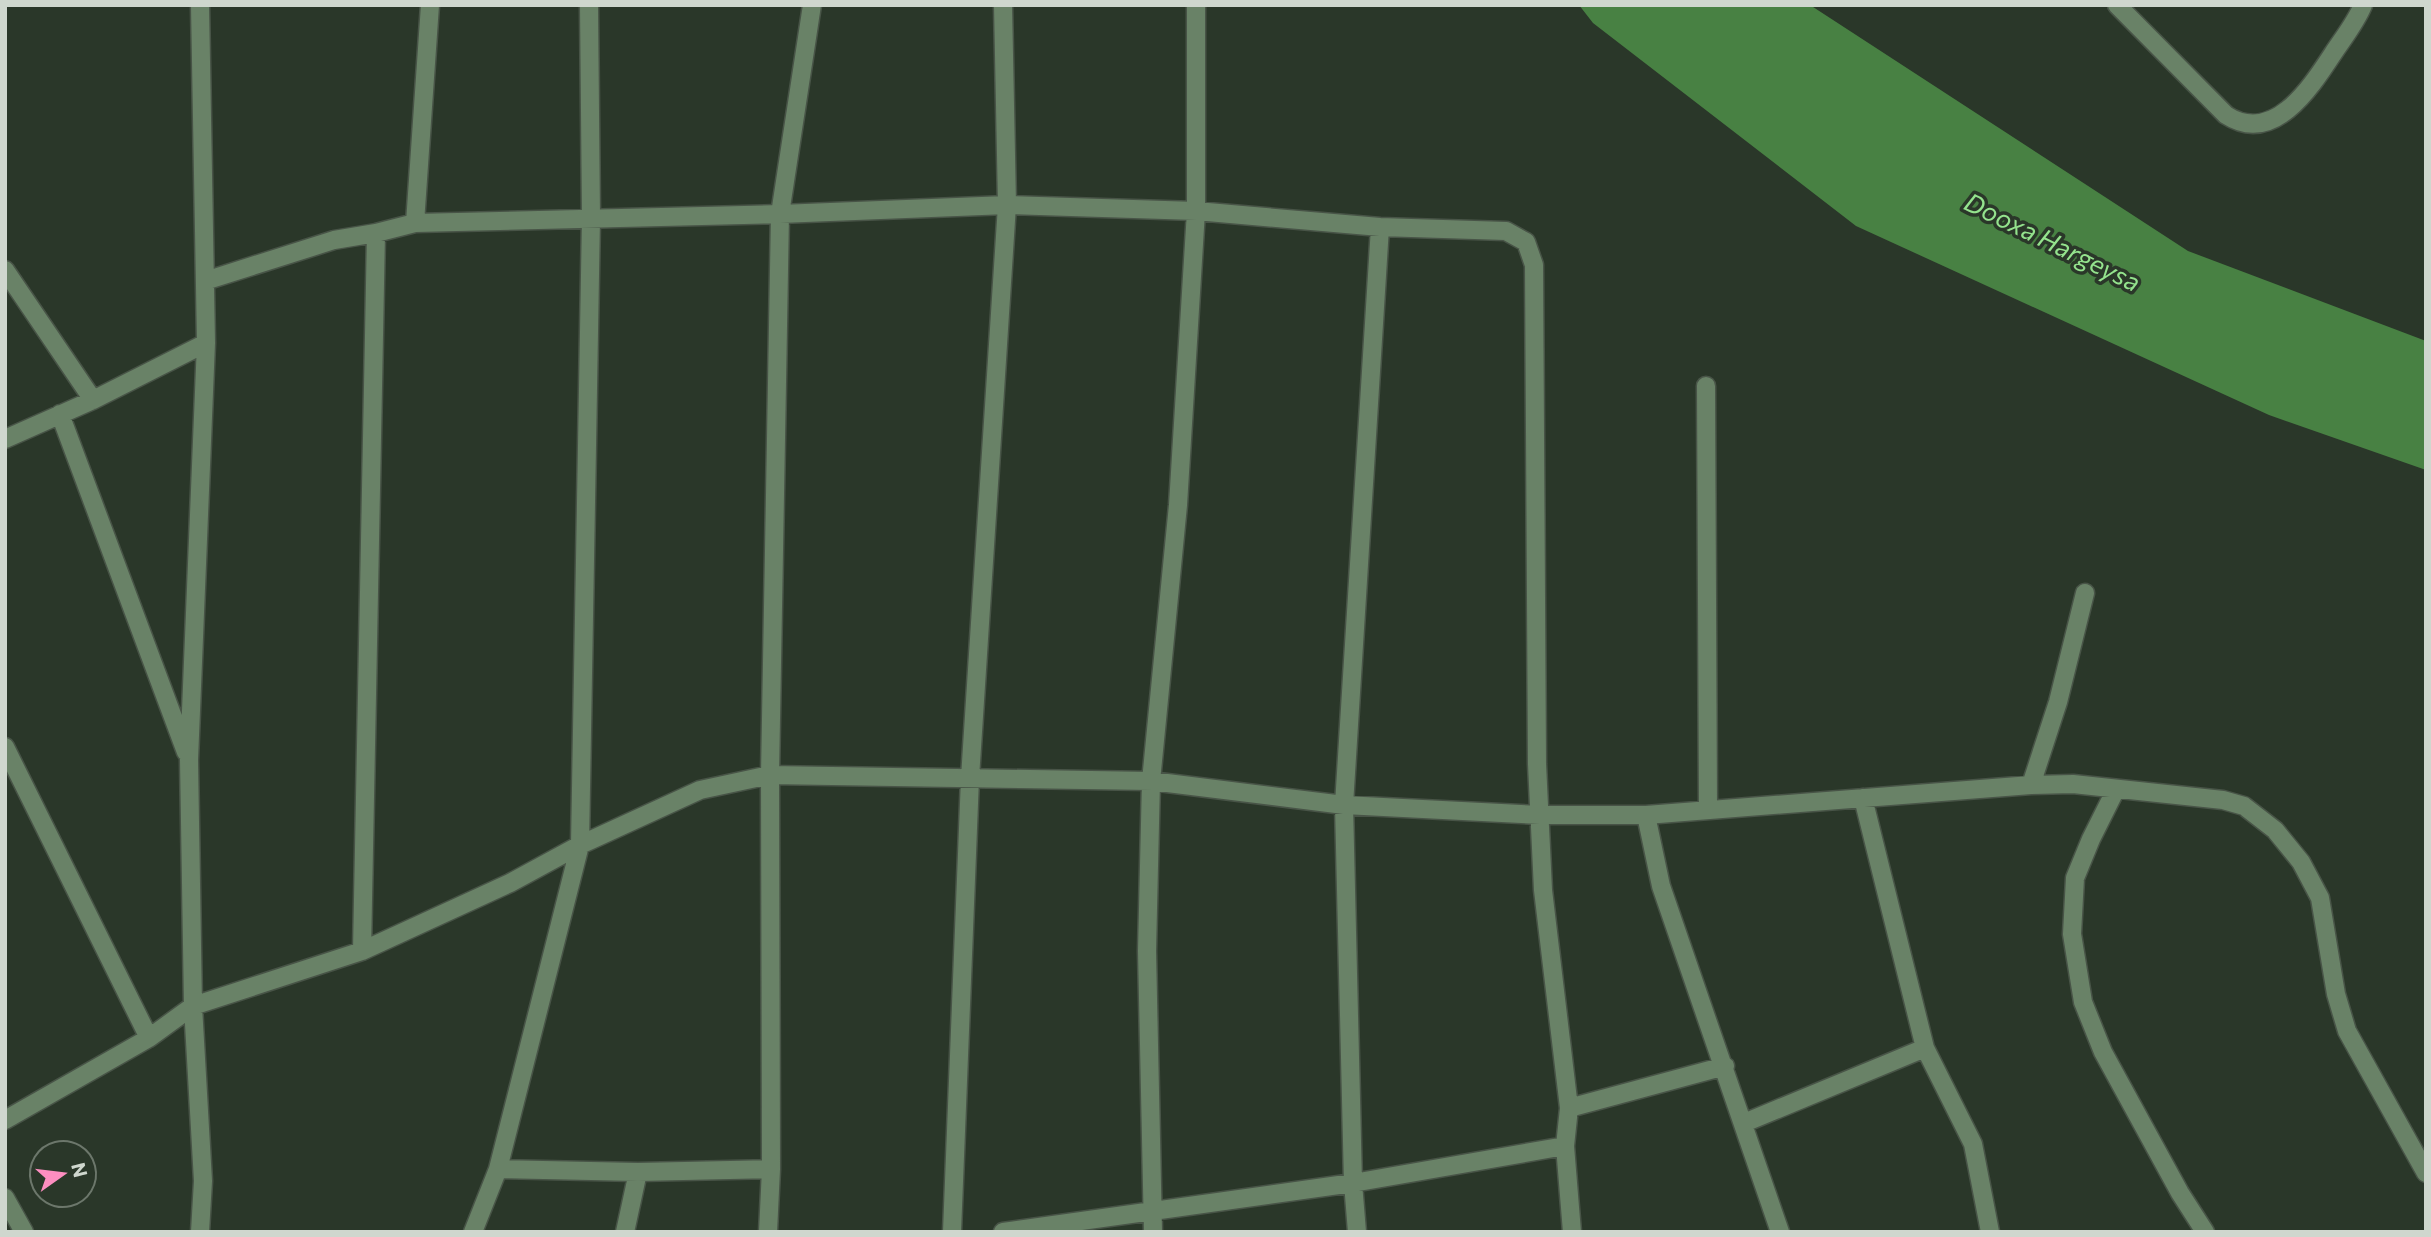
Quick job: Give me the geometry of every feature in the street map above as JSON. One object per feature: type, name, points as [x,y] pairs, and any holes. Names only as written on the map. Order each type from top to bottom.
[{"type":"street","points":[[200,5],[206,343],[188,760],[193,1006],[203,1181],[200,1232]]},
{"type":"street","points":[[415,223],[430,5]]},
{"type":"street","points":[[472,1232],[498,1169],[580,845],[591,218],[589,5]]},
{"type":"street","points":[[768,1232],[771,1169],[770,775],[780,214],[812,5]]},
{"type":"street","points":[[952,1232],[970,778],[1007,205],[1003,5]]},
{"type":"street","points":[[1153,1232],[1147,951],[1151,781],[1178,505],[1196,211],[1196,5]]},
{"type":"street","points":[[2117,5],[2226,115],[2236,122],[2249,124],[2264,122],[2280,115],[2296,103],[2310,88],[2363,5]]},
{"type":"street","points":[[205,281],[334,240],[415,223],[1007,205],[1196,211],[1380,227],[1506,231],[1526,242],[1534,265],[1536,750],[1543,890],[1569,1108],[1565,1146],[1572,1232]]},
{"type":"street","points":[[1357,1232],[1353,1183],[1344,805],[1380,227]]},
{"type":"street","points":[[362,951],[376,233]]},
{"type":"street","points":[[5,270],[93,400]]},
{"type":"street","points":[[5,439],[93,400],[206,343]]},
{"type":"street","points":[[1706,386],[1708,810]]},
{"type":"street","points":[[60,414],[188,760]]},
{"type":"street","points":[[2031,785],[2058,702],[2085,593]]},
{"type":"street","points":[[5,747],[149,1038]]},
{"type":"street","points":[[5,1120],[149,1038],[193,1006],[362,951],[510,883],[580,845],[700,790],[770,775],[1151,781],[1344,805],[1540,815],[1646,815],[2073,784],[2222,800],[2245,806],[2275,830],[2301,862],[2320,898],[2336,994],[2347,1031],[2426,1173]]},
{"type":"street","points":[[2116,789],[2075,878],[2072,934],[2083,1002],[2103,1052],[2180,1193],[2205,1232]]},
{"type":"street","points":[[1863,798],[1925,1048],[1973,1144],[1990,1232]]},
{"type":"street","points":[[1646,815],[1661,886],[1780,1232]]},
{"type":"street","points":[[1744,1123],[1925,1048]]},
{"type":"street","points":[[1569,1108],[1725,1066]]},
{"type":"street","points":[[1003,1232],[1353,1183],[1565,1146]]},
{"type":"street","points":[[498,1169],[638,1172],[771,1169]]},
{"type":"street","points":[[625,1232],[638,1172]]},
{"type":"street","points":[[5,1198],[24,1232]]},
{"type":"water","name":"Dooxa Hargeysa","points":[[1579,5],[1810,5],[2188,251],[2426,341],[2426,470],[2269,415],[1856,226],[1593,23]]}]
